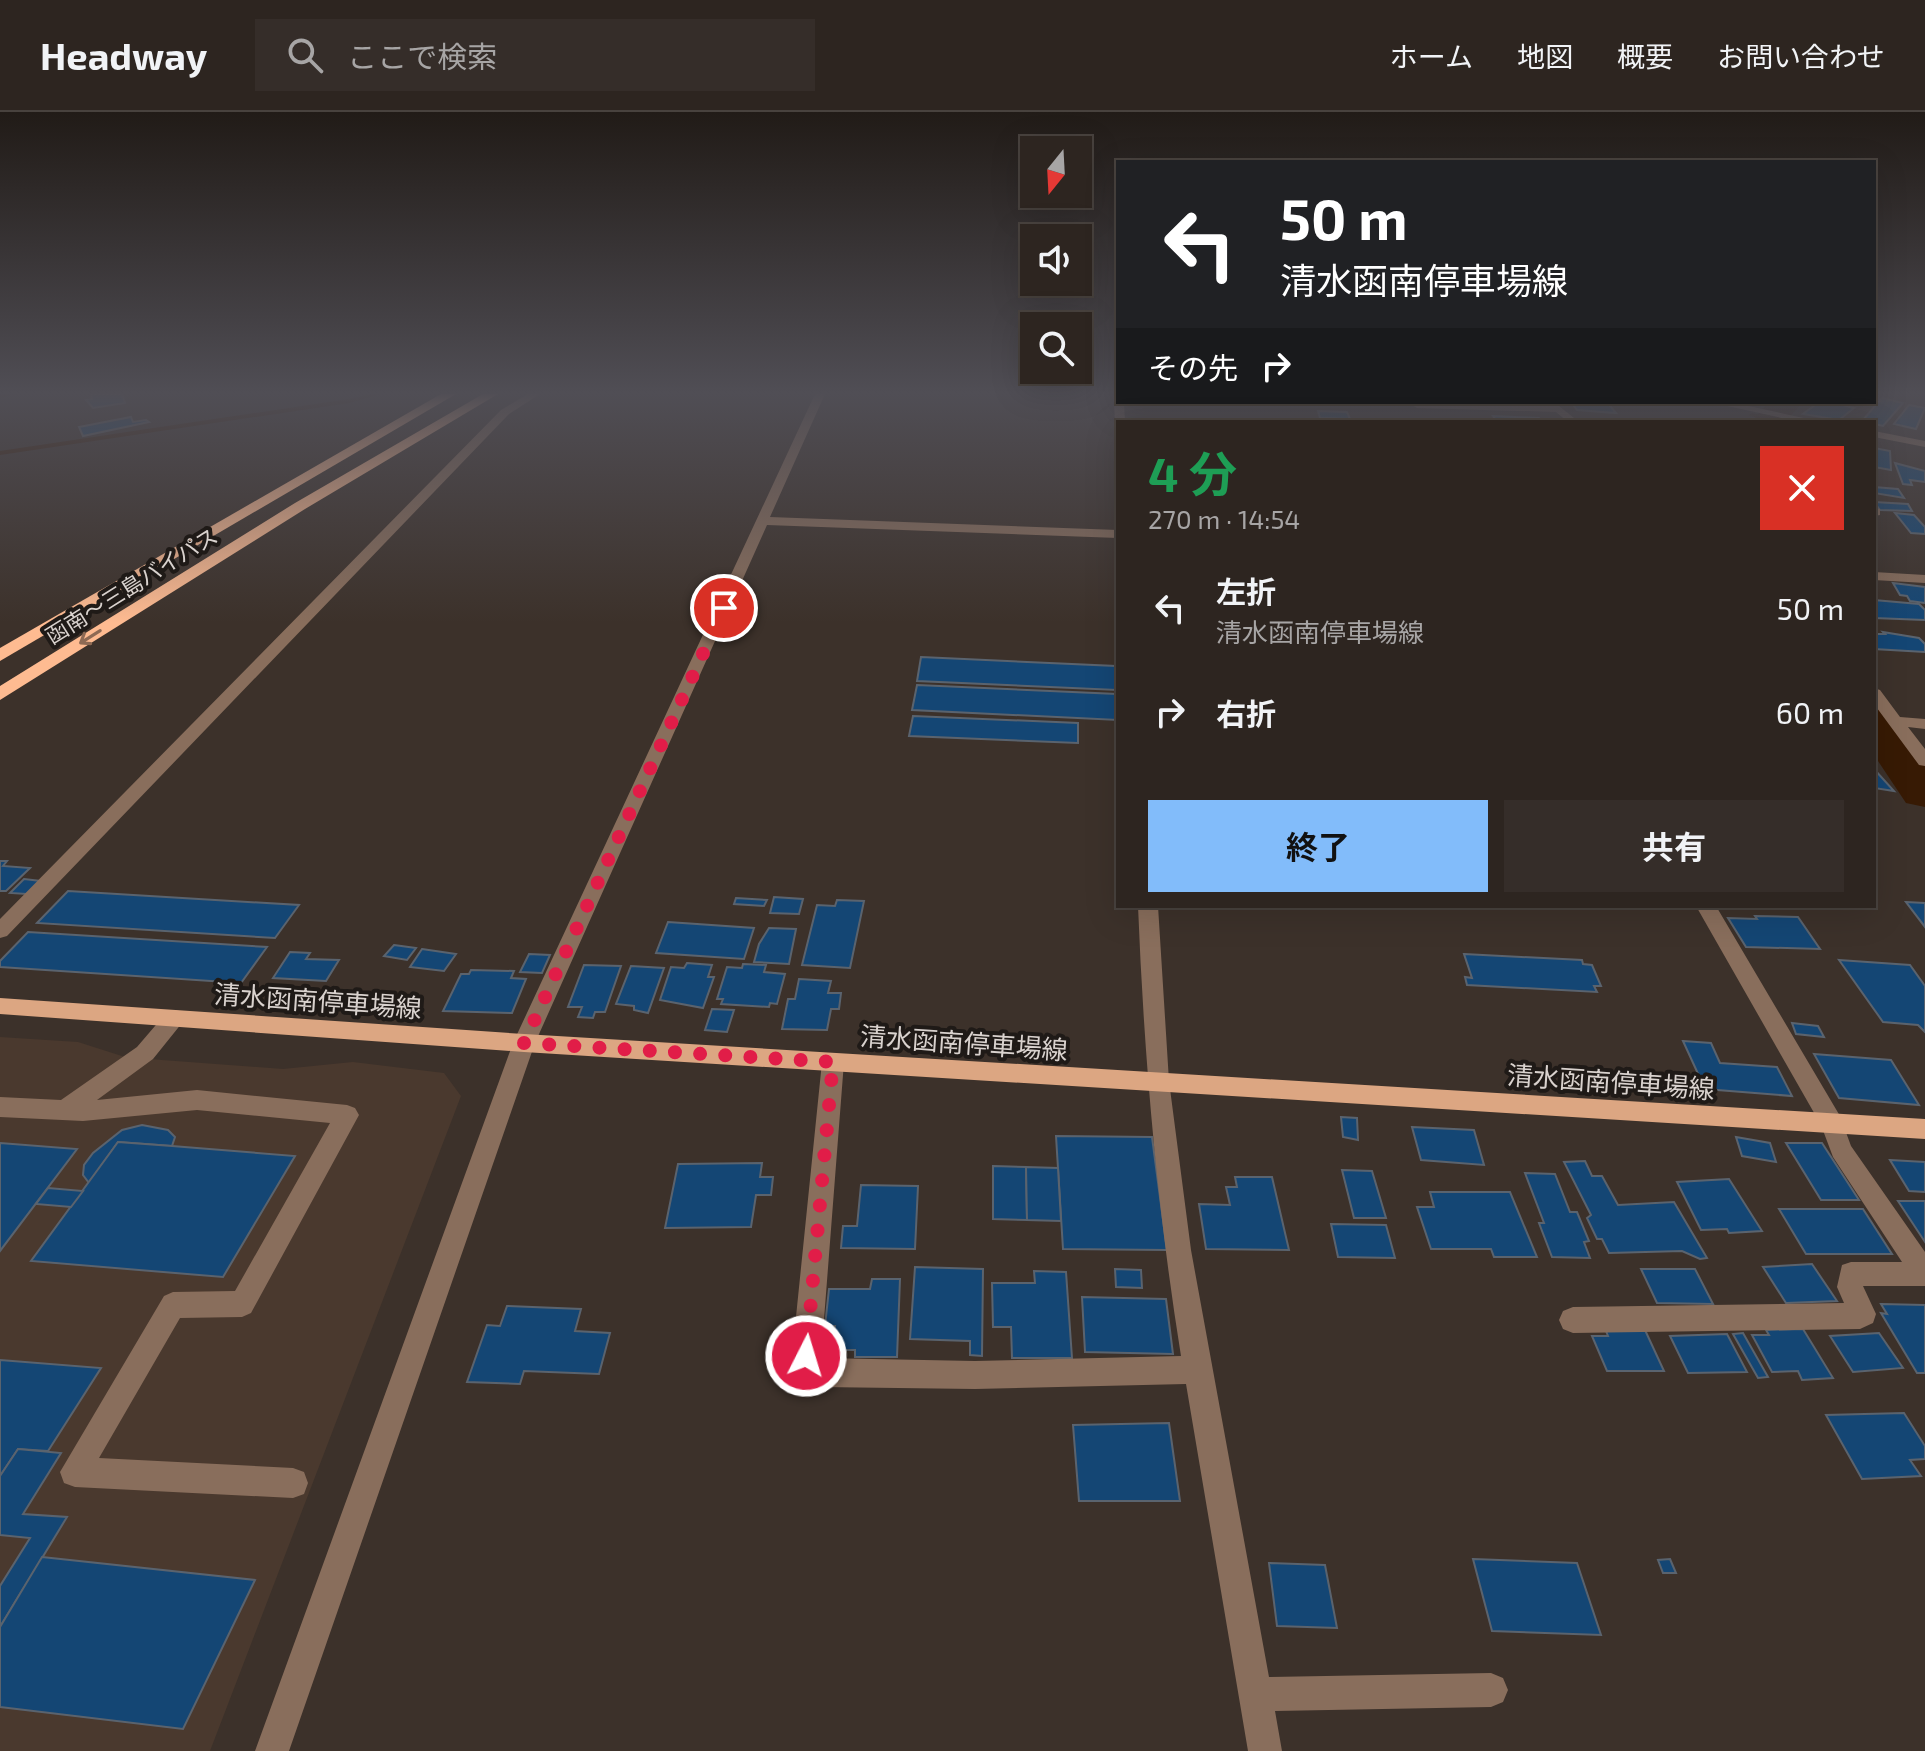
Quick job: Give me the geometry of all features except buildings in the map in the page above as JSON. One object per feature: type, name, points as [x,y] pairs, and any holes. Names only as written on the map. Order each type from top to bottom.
[{"type":"highway","name":"函南～三島バイパス","points":[[0,656],[319,470]]},
{"type":"highway","points":[[0,675],[336,470]]},
{"type":"highway","name":"函南～三島バイパス","points":[[0,694],[361,470]]},
{"type":"main road","name":"清水函南停車場線","points":[[0,1006],[524,1043],[1925,1129]]},
{"type":"street","points":[[0,931],[448,470]]},
{"type":"street","points":[[272,1751],[524,1043],[786,470]]},
{"type":"street","points":[[764,521],[1116,534]]},
{"type":"street","points":[[1876,576],[1925,579]]},
{"type":"street","points":[[1876,699],[1925,761]]},
{"type":"street","points":[[1895,721],[1925,724]]},
{"type":"street","points":[[1148,908],[1158,1081],[1197,1370],[1265,1751]]},
{"type":"street","points":[[1707,908],[1832,1123],[1841,1150],[1925,1274]]},
{"type":"street","points":[[64,1111],[145,1053],[175,1018]]},
{"type":"street","points":[[833,1062],[806,1356],[811,1368],[820,1373],[975,1375],[1197,1370]]},
{"type":"street","points":[[0,1107],[64,1111],[197,1100],[347,1115],[242,1304],[173,1305],[75,1472],[293,1483]]},
{"type":"street","points":[[1573,1320],[1860,1316],[1863,1314],[1850,1287],[1851,1274],[1925,1274]]},
{"type":"street","points":[[1256,1694],[1491,1690]]},
{"type":"shaded area","points":[[0,1037],[78,1042],[125,1057],[162,1060],[283,1069],[353,1062],[444,1073],[461,1096],[210,1751],[0,1751]]},
{"type":"waterway","points":[[1876,722],[1925,791]]},
{"type":"route","points":[[724,608],[524,1043],[833,1062],[806,1356]]}]
